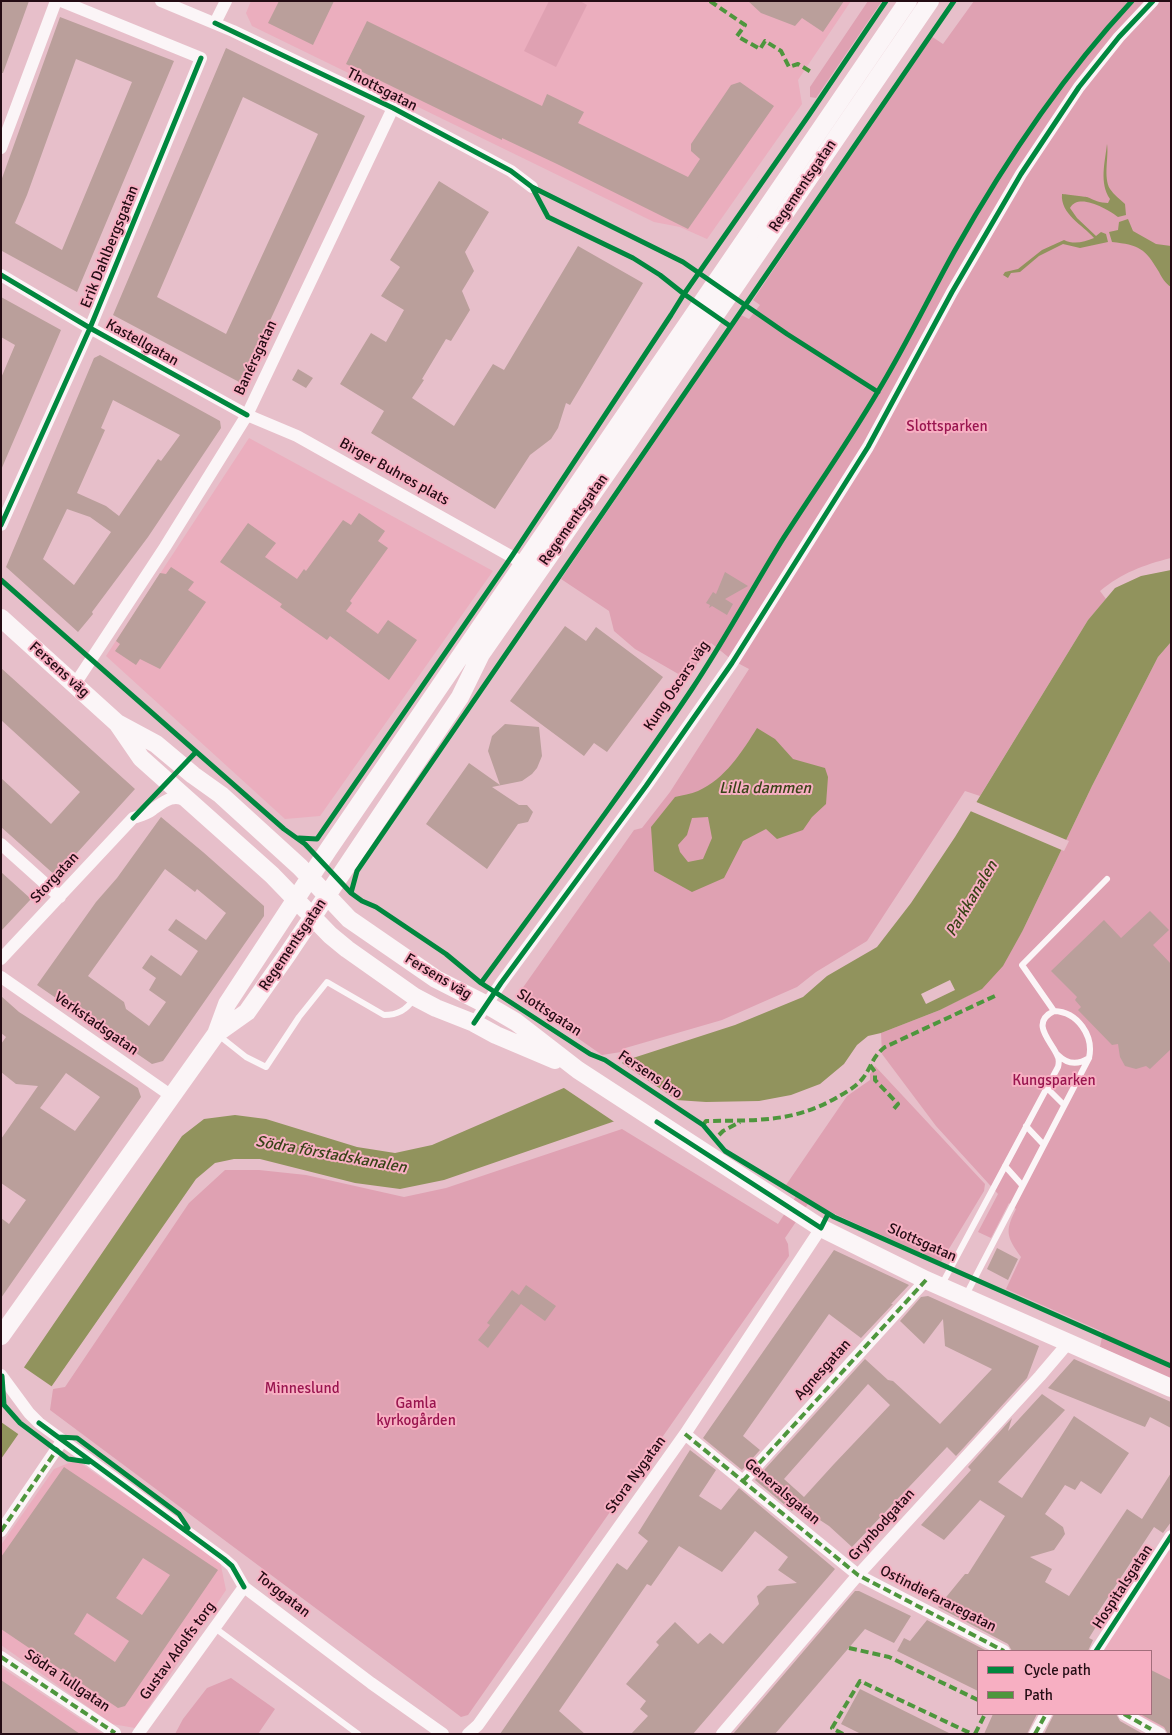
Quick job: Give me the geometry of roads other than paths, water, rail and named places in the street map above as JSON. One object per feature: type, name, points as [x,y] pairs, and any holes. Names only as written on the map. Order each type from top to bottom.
[{"type":"main road","name":"Regementsgatan","points":[[1,1336],[173,1097],[216,1034],[227,1004],[310,877],[908,1]]},
{"type":"main road","name":"Regementsgatan","points":[[216,1034],[247,1012],[460,697],[481,654],[930,1]]},
{"type":"main road","name":"Fersens väg","points":[[1,618],[117,723],[141,758],[187,799]]},
{"type":"main road","name":"Fersens väg","points":[[117,723],[156,744],[193,775],[208,784],[310,877],[349,919],[436,979],[487,1004],[516,1022],[578,1070]]},
{"type":"main road","points":[[187,799],[296,899]]},
{"type":"main road","name":"Fersens väg","points":[[296,899],[330,935],[347,949],[415,997],[436,1008],[474,1023],[496,1035],[578,1070]]},
{"type":"main road","name":"Slottsgatan","points":[[578,1070],[821,1228],[934,1283],[1171,1388]]},
{"type":"street","points":[[1,148],[56,1]]},
{"type":"street","name":"Erik Dahlbergsgatan","points":[[1,525],[90,328],[202,58],[60,1]]},
{"type":"street","name":"Thottsgatan","points":[[161,1],[215,23],[393,108],[511,171],[532,187]]},
{"type":"street","points":[[215,23],[226,1]]},
{"type":"street","name":"Kung Oscars väg","points":[[474,1023],[501,983],[646,786],[732,663],[868,447],[952,292],[1021,174],[1079,87],[1119,37],[1153,1]]},
{"type":"street","name":"Banérsgatan","points":[[75,684],[165,547],[246,415],[393,108]]},
{"type":"street","name":"Kastellgatan","points":[[1,275],[90,328],[246,415]]},
{"type":"street","name":"Birger Buhres plats","points":[[246,415],[297,436],[523,563]]},
{"type":"street","name":"Storgatan","points":[[1,959],[133,818],[151,811],[166,800],[187,799]]},
{"type":"street","points":[[1,844],[60,897]]},
{"type":"street","name":"Verkstadsgatan","points":[[1,977],[173,1097]]},
{"type":"street","name":"Stora Nygatan","points":[[468,1734],[478,1725],[685,1434],[821,1228]]},
{"type":"street","name":"Agnesgatan","points":[[743,1481],[934,1283]]},
{"type":"street","name":"Grynbodgatan","points":[[722,1734],[858,1576],[1069,1342]]},
{"type":"street","name":"Torggatan","points":[[3,1378],[28,1412],[39,1423],[224,1559],[232,1566],[244,1587],[442,1734]]},
{"type":"street","name":"Generalsgatan","points":[[685,1434],[858,1576]]},
{"type":"street","points":[[1,1531],[62,1441]]},
{"type":"street","name":"Hospitalsgatan","points":[[1097,1650],[1171,1536]]},
{"type":"street","name":"Ostindiefararegatan","points":[[858,1576],[1002,1650]]},
{"type":"street","name":"Gustav Adolfs torg","points":[[138,1734],[244,1587]]},
{"type":"street","name":"Södra Tullgatan","points":[[1,1657],[115,1733]]},
{"type":"street","points":[[1035,1734],[1045,1715]]},
{"type":"street","points":[[1126,1715],[1153,1732]]},
{"type":"lane","points":[[965,1297],[1089,1058],[1091,1049],[1084,1030],[1074,1018],[1054,1011],[1022,965],[1107,879]]},
{"type":"lane","points":[[216,1034],[246,1057],[266,1067],[299,1017],[327,982],[384,1015],[395,1015],[408,1007],[415,997]]},
{"type":"lane","points":[[1054,1011],[1047,1017],[1043,1029],[1045,1036],[1057,1054],[1062,1059],[1073,1064],[1083,1062],[1089,1058]]},
{"type":"lane","points":[[934,1283],[1005,1166],[1047,1088],[1058,1066],[1057,1054]]},
{"type":"lane","points":[[1047,1088],[1064,1105]]},
{"type":"lane","points":[[1026,1126],[1043,1144]]},
{"type":"lane","points":[[1005,1166],[1022,1184]]},
{"type":"lane","points":[[215,1628],[358,1734]]},
{"type":"water","points":[[1107,144],[1108,184],[1110,189],[1125,204],[1126,215],[1118,217],[1101,206],[1086,202],[1074,203],[1070,208],[1077,218],[1096,236],[1101,232],[1106,234],[1108,242],[1080,248],[1063,244],[1039,256],[1020,272],[1011,273],[1008,278],[1003,275],[1005,272],[1018,269],[1042,250],[1064,240],[1079,242],[1094,238],[1068,213],[1062,201],[1062,194],[1087,197],[1108,203],[1110,199],[1104,179]]},
{"type":"water","points":[[1128,219],[1133,231],[1156,244],[1171,246],[1171,287],[1164,280],[1150,258],[1140,249],[1135,246],[1112,242],[1109,232],[1118,230],[1119,222]]},
{"type":"water","points":[[1171,570],[1171,642],[1158,657],[1092,786],[1023,930],[1003,966],[982,989],[940,1010],[881,1033],[868,1036],[857,1045],[844,1064],[820,1084],[791,1095],[759,1101],[706,1102],[676,1100],[444,1180],[400,1189],[355,1183],[260,1159],[234,1159],[215,1163],[196,1179],[1,1459],[1,1401],[182,1136],[204,1119],[235,1115],[266,1119],[357,1147],[395,1153],[432,1145],[633,1058],[735,1025],[803,997],[827,976],[877,947],[911,903],[955,837],[1088,620],[1115,588],[1141,576]]},
{"type":"water","name":"Lilla dammen","points":[[757,728],[775,739],[793,759],[825,768],[828,777],[826,804],[812,817],[803,830],[777,839],[766,829],[743,841],[724,878],[692,892],[654,871],[651,827],[675,797],[698,791],[708,786],[725,772]],"holes":[[[708,817],[712,838],[703,859],[688,862],[680,852],[678,845],[687,835],[692,818]]]},
{"type":"tram line","points":[[646,786],[732,663],[868,447],[984,236],[1047,134],[1100,60],[1153,1]]},
{"type":"park label","name":"Slottsparken","points":[[947,427]]},
{"type":"park label","name":"Kungsparken","points":[[1054,1081]]},
{"type":"park label","name":"Minneslund","points":[[302,1389]]},
{"type":"park label","name":"Gamla kyrkogården","points":[[416,1412]]},
{"type":"water label","name":"Parkkanalen","points":[[972,899]]},
{"type":"water label","name":"Södra förstadskanalen","points":[[331,1155]]}]
